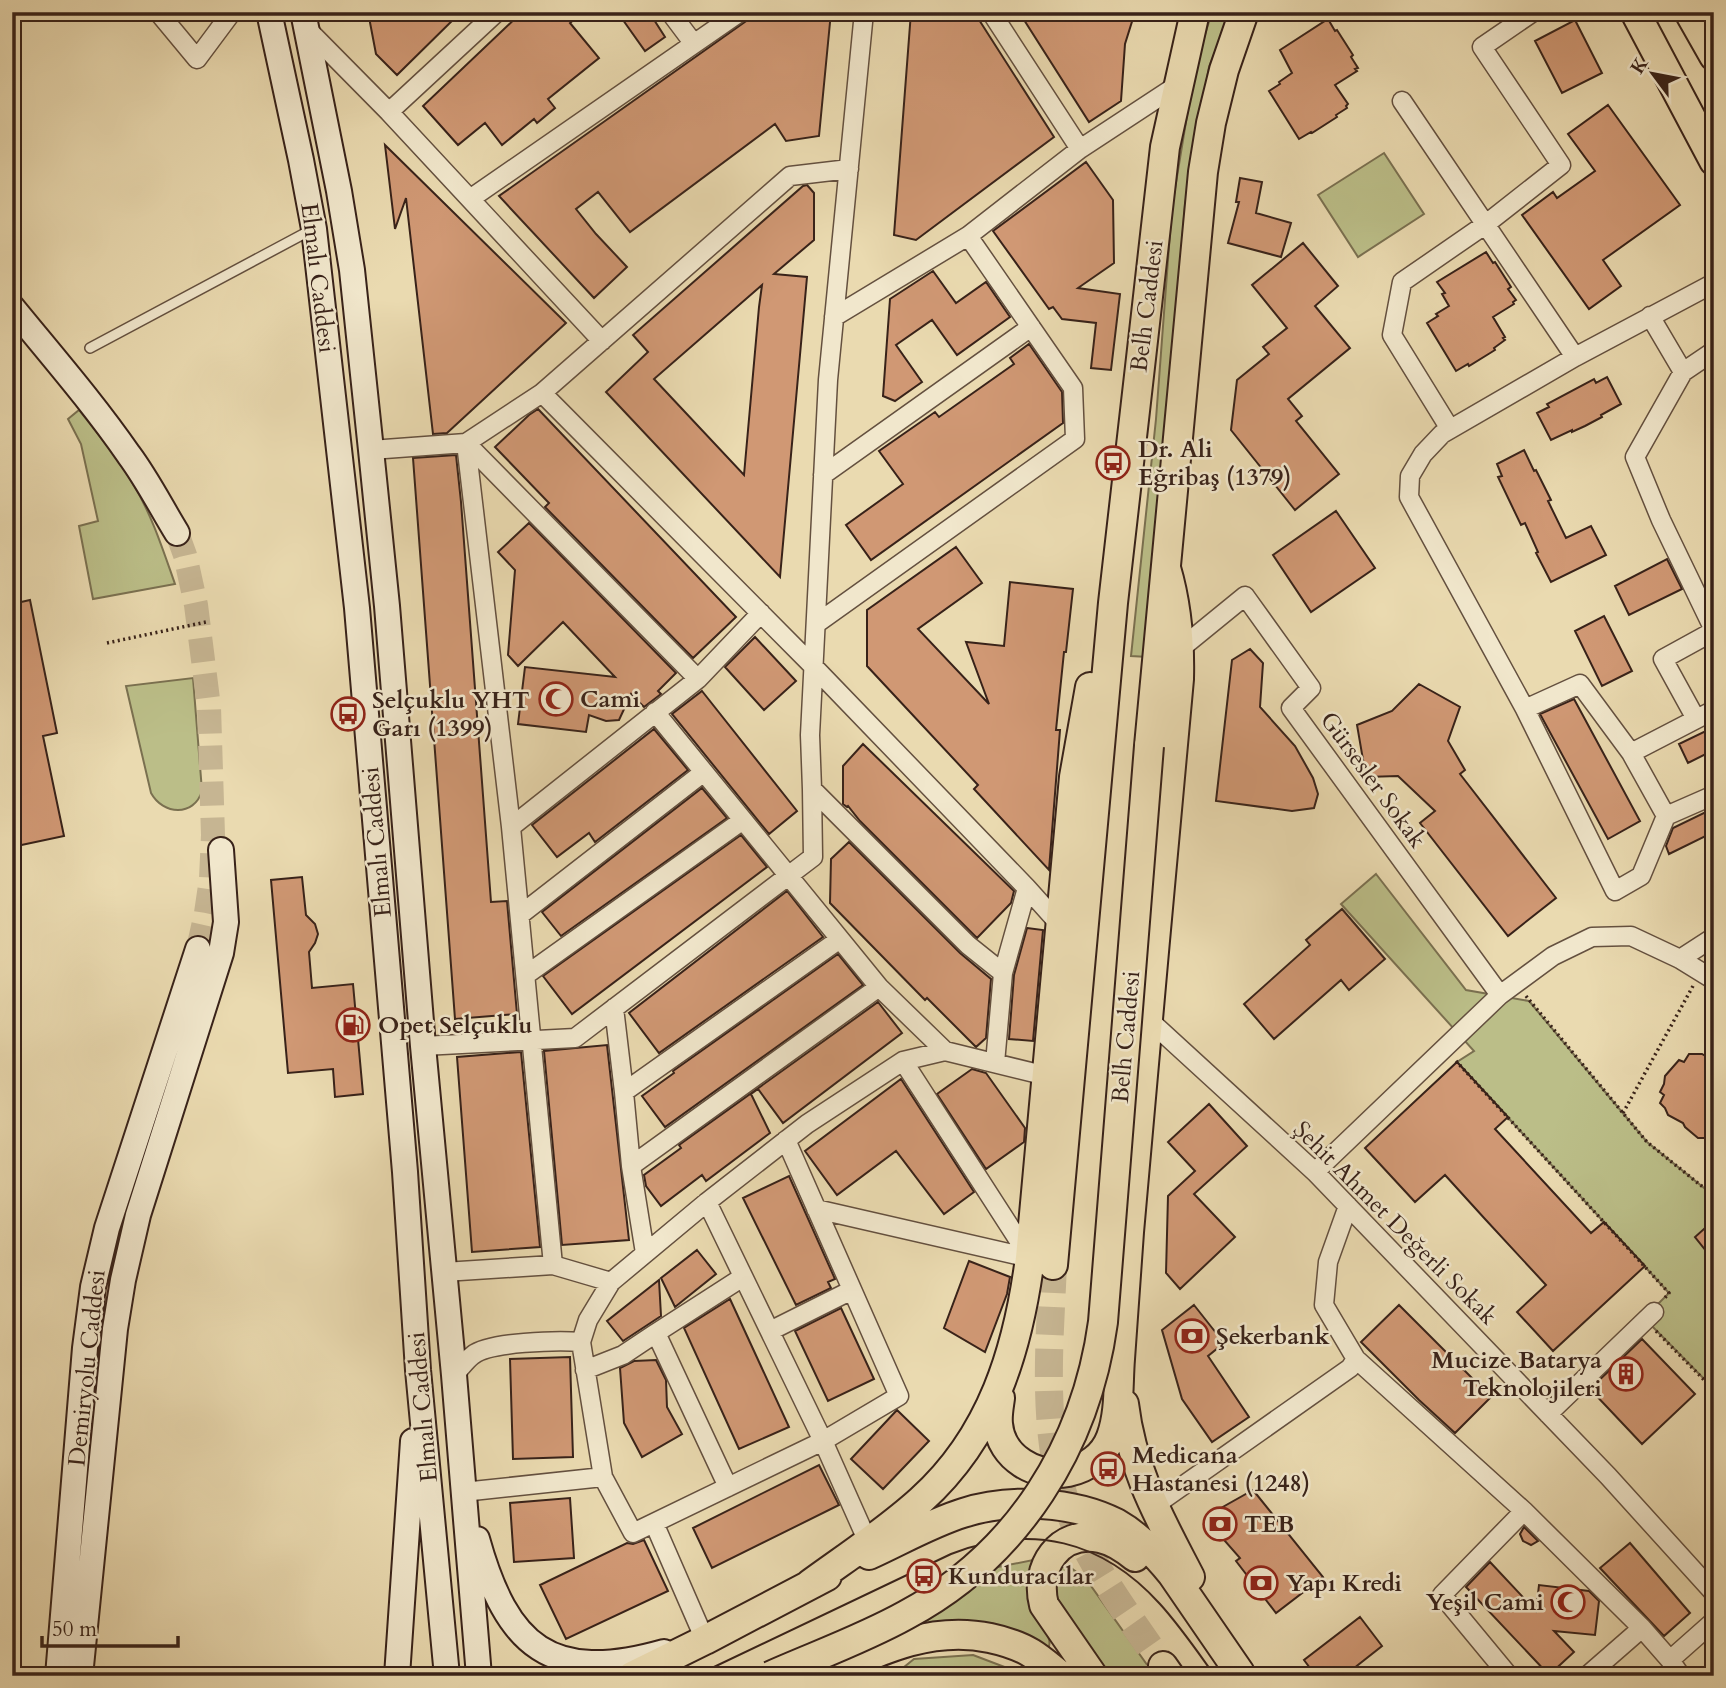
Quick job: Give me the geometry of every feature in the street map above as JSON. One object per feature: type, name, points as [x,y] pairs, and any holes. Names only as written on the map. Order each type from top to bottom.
[{"type":"main road","name":"Elmalı Caddesi","points":[[269,12],[314,229],[359,621],[405,1172],[418,1370],[447,1676]]},
{"type":"main road","name":"Belh Caddesi","points":[[1001,1385],[1019,1323],[1042,1261],[1165,147],[1195,12]]},
{"type":"main road","name":"Belh Caddesi","points":[[770,1676],[906,1615],[930,1601],[996,1548],[1026,1514],[1060,1460],[1079,1419],[1091,1381],[1100,1340],[1149,746],[1203,172],[1224,70],[1244,12]]},
{"type":"main road","points":[[1635,12],[1714,161]]},
{"type":"main road","points":[[1689,12],[1714,56]]},
{"type":"main road","name":"Elmalı Caddesi","points":[[304,20],[339,191],[352,270],[389,620],[423,1046],[479,1676]]},
{"type":"main road","points":[[12,307],[131,457],[177,533]]},
{"type":"main road","name":"Belh Caddesi","points":[[1119,1369],[1179,679],[1178,615],[1167,568]]},
{"type":"main road","name":"Belh Caddesi","points":[[1042,1261],[1047,1076],[1074,777],[1095,667],[1114,603]]},
{"type":"main road","points":[[80,1676],[118,1304],[138,1215],[221,953],[226,922],[221,850]]},
{"type":"main road","name":"Demiryolu Caddesi","points":[[58,1676],[85,1348],[95,1277],[107,1228],[198,949]]},
{"type":"main road","points":[[1001,1385],[998,1424],[1008,1451],[1033,1469],[1067,1472],[1089,1465],[1110,1439],[1116,1419],[1119,1369]]},
{"type":"main road","points":[[1119,1369],[1128,1434],[1143,1484],[1241,1674]]},
{"type":"main road","points":[[397,1676],[418,1370]]},
{"type":"main road","points":[[810,1584],[920,1501],[955,1465],[984,1422],[1001,1385]]},
{"type":"main road","points":[[463,1492],[491,1582],[505,1611],[518,1631],[540,1650],[566,1661],[600,1664],[636,1660],[705,1640]]},
{"type":"main road","points":[[632,1676],[810,1584],[943,1520],[984,1507],[1025,1504],[1084,1511],[1117,1524],[1136,1536],[1172,1573],[1241,1674]]},
{"type":"main road","points":[[1093,1676],[1050,1615],[1041,1593],[1044,1569],[1056,1551],[1065,1543],[1090,1537],[1119,1545],[1140,1561],[1206,1638],[1241,1674]]},
{"type":"main road","points":[[824,1676],[910,1641],[959,1634],[1005,1642],[1030,1652],[1061,1676]]},
{"type":"street","points":[[158,12],[197,59],[232,12]]},
{"type":"street","points":[[389,112],[497,12]]},
{"type":"street","points":[[670,12],[694,44]]},
{"type":"street","points":[[470,199],[740,12]]},
{"type":"street","points":[[423,1046],[575,1038],[813,857],[810,735],[828,380],[864,12]]},
{"type":"street","points":[[991,12],[1080,149]]},
{"type":"street","points":[[1450,429],[1392,335],[1402,282],[1486,224],[1561,166],[1482,47],[1533,12]]},
{"type":"street","points":[[304,20],[602,341]]},
{"type":"street","points":[[834,317],[968,236],[1080,149],[1179,84]]},
{"type":"street","points":[[1402,101],[1576,357]]},
{"type":"street","points":[[371,450],[466,443],[542,393],[790,176],[849,169]]},
{"type":"street","points":[[816,624],[1075,439],[1073,388],[968,236]]},
{"type":"street","points":[[1714,283],[1441,434],[1423,454],[1409,476],[1409,496],[1525,709],[1615,891],[1642,876],[1666,816],[1714,795]]},
{"type":"street","points":[[1650,316],[1683,372]]},
{"type":"street","points":[[823,475],[1031,327]]},
{"type":"street","points":[[1696,719],[1663,659],[1714,631],[1661,520],[1635,457],[1683,372],[1714,351]]},
{"type":"street","points":[[542,393],[813,666],[1062,927]]},
{"type":"street","points":[[466,443],[698,679]]},
{"type":"street","points":[[466,443],[511,827],[553,1265]]},
{"type":"street","name":"Gürsesler Sokak","points":[[1180,649],[1245,596],[1311,688],[1291,708],[1500,995]]},
{"type":"street","points":[[511,827],[698,679],[761,613]]},
{"type":"street","points":[[1525,709],[1580,684],[1631,753],[1666,816]]},
{"type":"street","points":[[1631,753],[1714,710]]},
{"type":"street","points":[[655,712],[879,987],[945,1051]]},
{"type":"street","points":[[520,915],[704,772]]},
{"type":"street","points":[[812,789],[968,945],[1003,972]]},
{"type":"street","points":[[526,975],[744,820]]},
{"type":"street","points":[[995,1063],[1003,972],[1027,888]]},
{"type":"street","points":[[1315,1172],[1500,995],[1553,956],[1592,937],[1631,936],[1680,959],[1707,976]]},
{"type":"street","points":[[1680,959],[1714,937]]},
{"type":"street","points":[[624,1092],[840,939]]},
{"type":"street","points":[[631,1166],[879,987]]},
{"type":"street","points":[[614,1008],[631,1166],[645,1253]]},
{"type":"street","name":"Şehit Ahmet Değerli Sokak","points":[[1148,1019],[1315,1172],[1608,1476],[1714,1593]]},
{"type":"street","points":[[786,1140],[899,1396],[823,1441],[633,1533],[603,1477],[581,1342],[588,1320],[611,1282],[707,1202],[786,1140],[807,1124],[902,1061],[945,1051],[1047,1076]]},
{"type":"street","points":[[902,1061],[1042,1261]]},
{"type":"street","points":[[707,1202],[823,1441],[868,1542]]},
{"type":"street","points":[[1348,1206],[1328,1262],[1324,1305],[1356,1359],[1524,1511],[1642,1628],[1681,1676]]},
{"type":"street","points":[[816,1209],[1042,1261]]},
{"type":"street","points":[[444,1272],[553,1265],[611,1282]]},
{"type":"street","points":[[585,1370],[623,1355],[743,1277]]},
{"type":"street","points":[[770,1331],[852,1290]]},
{"type":"street","points":[[1548,1414],[1650,1316]]},
{"type":"street","points":[[656,1333],[728,1487]]},
{"type":"street","points":[[454,1376],[474,1353],[505,1345],[561,1340],[581,1342]]},
{"type":"street","points":[[1154,1506],[1350,1368],[1356,1359]]},
{"type":"street","points":[[463,1492],[603,1477]]},
{"type":"street","points":[[1509,1676],[1442,1595],[1524,1511]]},
{"type":"street","points":[[654,1523],[705,1640]]},
{"type":"street","points":[[1670,1660],[1714,1620]]},
{"type":"street","points":[[1587,1676],[1642,1628]]},
{"type":"lane","points":[[90,348],[314,229]]},
{"type":"path","points":[[107,643],[206,622]]},
{"type":"path","points":[[1623,1113],[1707,976]]},
{"type":"path","points":[[1516,983],[1647,1142],[1714,1196]]},
{"type":"path","points":[[1443,1049],[1669,1293],[1650,1316],[1714,1390]]},
{"type":"green space","points":[[1212,12],[1231,12],[1209,67],[1185,205],[1148,657],[1131,656],[1156,419],[1172,207],[1195,67]]},
{"type":"green space","points":[[1384,153],[1424,214],[1358,257],[1318,195]]},
{"type":"green space","points":[[79,410],[114,455],[140,496],[157,533],[175,584],[93,599],[79,526],[98,521],[81,444],[68,419]]},
{"type":"green space","points":[[193,678],[202,791],[198,799],[186,809],[170,809],[163,806],[151,793],[126,686]]},
{"type":"green space","points":[[1376,874],[1466,990],[1529,1001],[1647,1142],[1714,1196],[1714,1389],[1644,1318],[1669,1293],[1457,1062],[1474,1051],[1341,904]]},
{"type":"green space","points":[[1033,1560],[1034,1603],[1037,1616],[1049,1638],[1047,1651],[913,1628],[969,1591],[993,1568]]},
{"type":"green space","points":[[1057,1566],[1071,1568],[1086,1579],[1155,1676],[1100,1676],[1051,1604]]},
{"type":"green space","points":[[973,1655],[1028,1676],[893,1676],[914,1659]]},
{"type":"building","points":[[368,12],[461,12],[397,75],[376,54]]},
{"type":"building","points":[[522,12],[583,12],[570,23],[599,58],[548,99],[555,108],[537,123],[534,119],[502,145],[485,123],[458,145],[423,106]]},
{"type":"building","points":[[634,12],[649,12],[665,37],[645,51],[623,20]]},
{"type":"building","points":[[759,12],[831,12],[819,136],[786,141],[775,124],[630,232],[598,192],[576,209],[627,267],[594,298],[499,196]]},
{"type":"building","points":[[911,12],[974,12],[1054,137],[916,240],[894,235]]},
{"type":"building","points":[[1019,12],[1135,12],[1125,44],[1121,101],[1089,122]]},
{"type":"building","points":[[1328,19],[1353,55],[1351,57],[1358,68],[1335,85],[1348,104],[1347,108],[1336,115],[1337,117],[1299,139],[1269,91],[1292,73],[1280,50]]},
{"type":"building","points":[[1575,20],[1602,73],[1562,93],[1535,41]]},
{"type":"building","points":[[1608,105],[1680,205],[1603,260],[1621,286],[1589,309],[1522,215],[1553,192],[1557,198],[1595,171],[1568,134]]},
{"type":"building","points":[[385,145],[566,323],[447,433],[433,434],[406,198],[395,229]]},
{"type":"building","points":[[1086,162],[1113,200],[1114,263],[1078,288],[1120,294],[1111,370],[1091,368],[1096,323],[1062,319],[1053,307],[1049,309],[993,231]]},
{"type":"building","points":[[1240,178],[1262,182],[1256,213],[1291,223],[1281,257],[1228,243],[1239,202],[1236,202]]},
{"type":"building","points":[[807,185],[814,193],[814,240],[774,274],[807,277],[780,577],[606,392],[648,352],[633,335]],"holes":[[[762,285],[744,475],[654,379]]]},
{"type":"building","points":[[1303,243],[1338,286],[1315,306],[1350,348],[1288,399],[1302,416],[1296,421],[1339,474],[1295,510],[1231,430],[1237,380],[1269,354],[1263,347],[1287,328],[1252,285]]},
{"type":"building","points":[[1486,252],[1511,287],[1508,289],[1516,300],[1493,317],[1505,340],[1494,348],[1495,350],[1456,371],[1427,323],[1449,306],[1442,294],[1445,293],[1437,282]]},
{"type":"building","points":[[933,271],[956,303],[986,282],[1010,317],[957,355],[932,320],[896,345],[922,382],[895,401],[883,396],[890,299]]},
{"type":"building","points":[[1029,344],[1062,392],[1063,423],[871,560],[846,525],[903,484],[879,451],[935,412],[939,417],[1014,364],[1010,358]]},
{"type":"building","points":[[1607,377],[1621,404],[1585,426],[1551,440],[1537,413],[1549,407],[1547,404],[1594,379],[1596,383]]},
{"type":"building","points":[[538,409],[736,617],[693,658],[545,507],[549,503],[495,447]]},
{"type":"building","points":[[1524,450],[1551,500],[1548,501],[1566,538],[1591,526],[1606,555],[1551,582],[1525,523],[1521,525],[1498,477],[1502,476],[1497,464]]},
{"type":"building","points":[[456,455],[491,902],[507,901],[517,1014],[455,1019],[413,458]]},
{"type":"building","points":[[1336,511],[1375,568],[1311,612],[1273,555]]},
{"type":"building","points":[[529,523],[676,673],[658,691],[661,694],[644,707],[631,694],[619,720],[606,721],[589,715],[586,732],[518,724],[525,667],[615,677],[563,622],[518,666],[508,655],[515,570],[498,552]]},
{"type":"building","points":[[956,547],[982,583],[918,629],[989,704],[966,642],[1004,646],[1010,582],[1073,589],[1056,730],[1060,730],[1049,870],[974,789],[978,785],[867,666],[867,610]]},
{"type":"building","points":[[1667,559],[1682,589],[1629,615],[1615,586]]},
{"type":"building","points":[[30,600],[57,733],[43,736],[64,836],[12,847],[12,604]]},
{"type":"building","points":[[1604,616],[1632,671],[1602,686],[1575,631]]},
{"type":"building","points":[[755,637],[796,681],[764,710],[725,667]]},
{"type":"building","points":[[1250,649],[1263,663],[1260,707],[1295,746],[1313,778],[1318,794],[1314,808],[1292,811],[1216,801],[1232,660]]},
{"type":"building","points":[[1419,684],[1460,707],[1448,741],[1465,770],[1460,774],[1556,898],[1508,936],[1420,823],[1435,811],[1398,776],[1366,777],[1357,725],[1392,711]]},
{"type":"building","points":[[702,691],[797,811],[769,834],[672,714]]},
{"type":"building","points":[[1574,699],[1640,821],[1608,839],[1540,714]]},
{"type":"building","points":[[1714,727],[1714,750],[1688,763],[1679,744]]},
{"type":"building","points":[[654,729],[688,770],[595,842],[589,833],[557,857],[532,825]]},
{"type":"building","points":[[863,744],[1014,891],[1011,903],[977,938],[848,806],[843,804],[843,766]]},
{"type":"building","points":[[702,788],[727,818],[561,936],[542,912]]},
{"type":"building","points":[[1714,808],[1714,832],[1669,854],[1666,846],[1673,828]]},
{"type":"building","points":[[741,835],[767,867],[572,1014],[543,976]]},
{"type":"building","points":[[849,842],[960,953],[991,979],[986,1038],[976,1047],[927,998],[925,1000],[830,903],[831,859]]},
{"type":"building","points":[[302,877],[306,915],[315,924],[318,934],[309,952],[312,988],[353,984],[363,1094],[335,1097],[333,1069],[288,1073],[271,880]]},
{"type":"building","points":[[787,891],[823,937],[659,1053],[629,1013]]},
{"type":"building","points":[[1342,909],[1385,959],[1349,990],[1341,980],[1274,1039],[1244,1004],[1310,945],[1306,940]]},
{"type":"building","points":[[1027,928],[1043,930],[1033,1041],[1009,1039],[1014,975]]},
{"type":"building","points":[[838,954],[863,985],[665,1127],[642,1096]]},
{"type":"building","points":[[878,1002],[902,1033],[783,1123],[758,1089],[751,1094],[770,1133],[706,1181],[702,1175],[661,1206],[646,1186],[644,1175],[681,1148],[679,1145]]},
{"type":"building","points":[[607,1045],[629,1240],[562,1245],[544,1051]]},
{"type":"building","points":[[521,1052],[540,1247],[472,1252],[457,1057]]},
{"type":"building","points":[[1689,1054],[1702,1054],[1714,1061],[1714,1138],[1698,1138],[1683,1123],[1668,1115],[1660,1103],[1664,1095],[1660,1092],[1665,1076],[1679,1060],[1684,1062]]},
{"type":"building","points":[[1457,1062],[1508,1117],[1495,1129],[1591,1233],[1604,1222],[1645,1266],[1553,1351],[1517,1312],[1546,1285],[1445,1175],[1415,1202],[1365,1148]]},
{"type":"building","points":[[972,1069],[986,1073],[1025,1128],[1024,1142],[986,1169],[937,1094]]},
{"type":"building","points":[[901,1079],[974,1192],[944,1214],[896,1151],[837,1195],[805,1151]]},
{"type":"building","points":[[1209,1104],[1247,1146],[1194,1194],[1235,1237],[1180,1289],[1166,1273],[1168,1196],[1195,1171],[1168,1142]]},
{"type":"building","points":[[789,1176],[835,1279],[828,1282],[831,1288],[796,1305],[743,1198]]},
{"type":"building","points":[[1714,1220],[1714,1261],[1695,1237]]},
{"type":"building","points":[[697,1250],[716,1274],[675,1307],[661,1278]]},
{"type":"building","points":[[969,1261],[1010,1277],[1007,1294],[985,1352],[944,1328]]},
{"type":"building","points":[[659,1280],[661,1316],[623,1341],[607,1321]]},
{"type":"building","points":[[730,1299],[789,1427],[739,1449],[684,1328]]},
{"type":"building","points":[[1194,1305],[1224,1343],[1208,1356],[1249,1417],[1212,1442],[1182,1399],[1162,1330]]},
{"type":"building","points":[[1399,1305],[1491,1397],[1455,1433],[1361,1342]]},
{"type":"building","points":[[841,1308],[874,1379],[828,1401],[795,1331]]},
{"type":"building","points":[[1642,1339],[1695,1394],[1642,1444],[1590,1389]]},
{"type":"building","points":[[570,1357],[573,1457],[513,1459],[510,1359]]},
{"type":"building","points":[[656,1360],[666,1380],[667,1407],[682,1434],[642,1457],[624,1423],[620,1368],[634,1361]]},
{"type":"building","points":[[897,1410],[929,1441],[883,1489],[851,1459]]},
{"type":"building","points":[[819,1465],[839,1505],[712,1568],[693,1528]]},
{"type":"building","points":[[1253,1490],[1323,1577],[1276,1613],[1236,1561],[1240,1558],[1217,1532],[1213,1523],[1214,1515],[1221,1508]]},
{"type":"building","points":[[570,1498],[574,1558],[514,1562],[510,1503]]},
{"type":"building","points":[[1524,1527],[1538,1541],[1531,1545],[1523,1541],[1520,1534]]},
{"type":"building","points":[[644,1540],[668,1591],[566,1639],[540,1585],[627,1543]]},
{"type":"building","points":[[1630,1543],[1690,1613],[1664,1636],[1600,1568]]},
{"type":"building","points":[[1490,1562],[1536,1611],[1539,1585],[1589,1591],[1599,1601],[1595,1635],[1554,1631],[1574,1652],[1549,1675],[1466,1587]]},
{"type":"building","points":[[1360,1617],[1382,1646],[1344,1676],[1316,1676],[1304,1660]]},
{"type":"tunnel","points":[[177,533],[185,555],[196,605],[209,707],[213,835],[211,879],[198,949]]},
{"type":"tunnel","points":[[1053,1265],[1049,1399],[1059,1479],[1077,1529],[1102,1577],[1163,1666]]},
{"type":"tram line","points":[[695,1676],[951,1554],[1009,1540],[1037,1539],[1064,1543],[1089,1552],[1138,1582],[1175,1621],[1215,1676]]},
{"type":"place","name":"Dr. Ali Eğribaş (1379)","points":[[1113,463]]},
{"type":"place","name":"Cami","points":[[556,699]]},
{"type":"place","name":"Selçuklu YHT Garı (1399)","points":[[348,714]]},
{"type":"place","name":"Opet Selçuklu","points":[[353,1025]]},
{"type":"place","name":"Şekerbank","points":[[1192,1336]]},
{"type":"place","name":"Mucize Batarya Teknolojileri","points":[[1626,1374]]},
{"type":"place","name":"Medicana Hastanesi (1248)","points":[[1108,1469]]},
{"type":"place","name":"TEB","points":[[1220,1524]]},
{"type":"place","name":"Kunduracılar","points":[[924,1576]]},
{"type":"place","name":"Yapı Kredi","points":[[1261,1583]]},
{"type":"place","name":"Yeşil Cami","points":[[1568,1602]]}]
